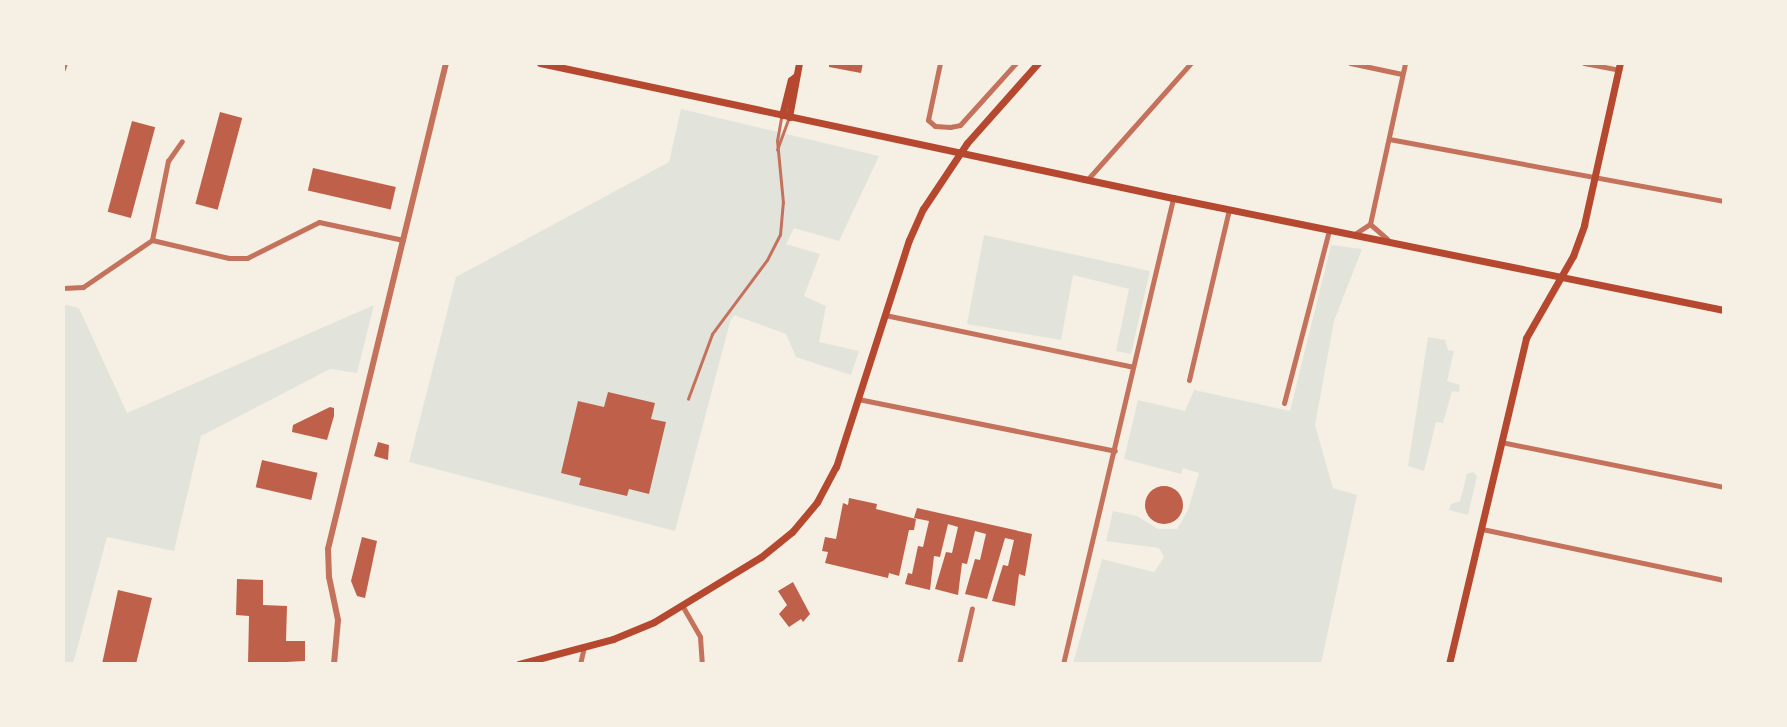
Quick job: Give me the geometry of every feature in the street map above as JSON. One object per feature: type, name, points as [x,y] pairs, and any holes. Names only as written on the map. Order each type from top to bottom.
[{"type":"main road","points":[[540,63],[1229,210],[1724,310]]},
{"type":"main road","points":[[786,116],[790,80],[796,76],[799,63]]},
{"type":"main road","points":[[519,664],[613,639],[683,607],[761,557],[792,532],[836,467],[885,315],[923,209],[959,153],[1038,63]]},
{"type":"main road","points":[[1449,664],[1526,338],[1573,256],[1584,225],[1619,66]]},
{"type":"street","points":[[63,69],[65,63]]},
{"type":"street","points":[[334,664],[338,620],[328,577],[328,549],[446,63]]},
{"type":"street","points":[[940,63],[927,116],[930,124],[940,127],[960,124],[1016,63]]},
{"type":"street","points":[[1087,180],[1191,63]]},
{"type":"street","points":[[1350,63],[1402,74]]},
{"type":"street","points":[[1353,235],[1370,224],[1405,63]]},
{"type":"street","points":[[1584,63],[1619,66]]},
{"type":"street","points":[[1389,139],[1724,201]]},
{"type":"street","points":[[63,288],[83,287],[152,240],[168,161],[182,141]]},
{"type":"street","points":[[1063,664],[1173,198]]},
{"type":"street","points":[[1189,380],[1229,210]]},
{"type":"street","points":[[152,240],[229,258],[247,258],[319,222],[403,240]]},
{"type":"street","points":[[1370,224],[1380,236],[1393,243]]},
{"type":"street","points":[[1283,403],[1329,230]]},
{"type":"street","points":[[885,315],[1133,367]]},
{"type":"street","points":[[858,398],[1115,451]]},
{"type":"street","points":[[1501,442],[1724,488]]},
{"type":"street","points":[[1482,529],[1724,580]]},
{"type":"street","points":[[683,607],[700,637],[702,664]]},
{"type":"street","points":[[959,664],[972,608]]},
{"type":"street","points":[[580,664],[584,646]]},
{"type":"lane","points":[[688,399],[712,334],[733,302],[767,260],[780,235],[783,203],[777,150],[786,116]]},
{"type":"lane","points":[[777,150],[786,116]]},
{"type":"shaded area","points":[[681,109],[879,156],[839,241],[794,228],[786,244],[820,254],[804,296],[826,306],[819,342],[859,351],[851,375],[796,357],[786,334],[734,315],[675,531],[409,462],[456,277],[669,162]]},
{"type":"shaded area","points":[[984,235],[1150,271],[1131,354],[1116,351],[1129,289],[1073,275],[1061,340],[967,324]]},
{"type":"shaded area","points":[[1331,245],[1362,249],[1334,321],[1315,425],[1333,488],[1357,495],[1321,664],[1073,664],[1102,559],[1154,572],[1164,557],[1159,548],[1106,541],[1113,511],[1137,516],[1158,529],[1177,529],[1188,510],[1199,473],[1183,468],[1181,474],[1124,459],[1138,400],[1185,411],[1194,390],[1290,411]]},
{"type":"shaded area","points":[[63,304],[79,308],[127,413],[374,305],[357,373],[330,369],[201,436],[174,551],[107,537],[73,664],[63,664]]},
{"type":"shaded area","points":[[1428,337],[1445,340],[1448,350],[1454,351],[1447,381],[1460,385],[1459,392],[1452,391],[1443,423],[1436,422],[1424,471],[1408,466]]},
{"type":"shaded area","points":[[1473,472],[1477,476],[1468,515],[1449,510],[1451,504],[1460,501],[1467,474]]},
{"type":"building","points":[[829,63],[863,63],[861,73],[829,67]]},
{"type":"building","points":[[220,112],[242,118],[218,210],[195,204]]},
{"type":"building","points":[[132,121],[155,127],[131,218],[108,212]]},
{"type":"building","points":[[313,168],[396,187],[391,210],[308,190]]},
{"type":"building","points":[[608,392],[655,403],[651,419],[666,422],[649,494],[629,489],[627,496],[579,485],[581,478],[561,473],[578,401],[604,407]]},
{"type":"building","points":[[330,407],[334,408],[334,416],[327,440],[292,432],[293,425]]},
{"type":"building","points":[[378,442],[389,445],[388,460],[374,456]]},
{"type":"building","points":[[262,460],[318,473],[311,500],[256,487]]},
{"type":"building","points":[[1164,486],[1177,492],[1183,505],[1177,518],[1164,524],[1151,518],[1145,505],[1151,492]]},
{"type":"building","points":[[849,498],[877,504],[876,509],[916,519],[914,530],[909,530],[899,576],[889,573],[888,578],[825,563],[828,552],[822,551],[825,537],[836,539],[843,503],[848,505]]},
{"type":"building","points":[[917,508],[1032,534],[1025,576],[1019,574],[1015,606],[992,601],[1003,565],[1008,566],[1014,540],[1005,538],[987,599],[965,594],[975,559],[980,560],[986,534],[975,531],[967,564],[962,563],[958,595],[935,589],[946,552],[952,553],[958,527],[948,524],[940,557],[934,556],[930,590],[905,584],[908,573],[912,574],[918,546],[923,547],[929,521],[914,518]]},
{"type":"building","points":[[362,537],[377,541],[365,598],[357,596],[351,581]]},
{"type":"building","points":[[237,579],[263,580],[263,605],[287,606],[286,641],[305,641],[305,661],[248,664],[249,616],[236,615]]},
{"type":"building","points":[[793,582],[810,614],[803,622],[801,619],[789,627],[779,614],[787,605],[778,591]]},
{"type":"building","points":[[118,590],[152,598],[136,664],[102,664]]}]
